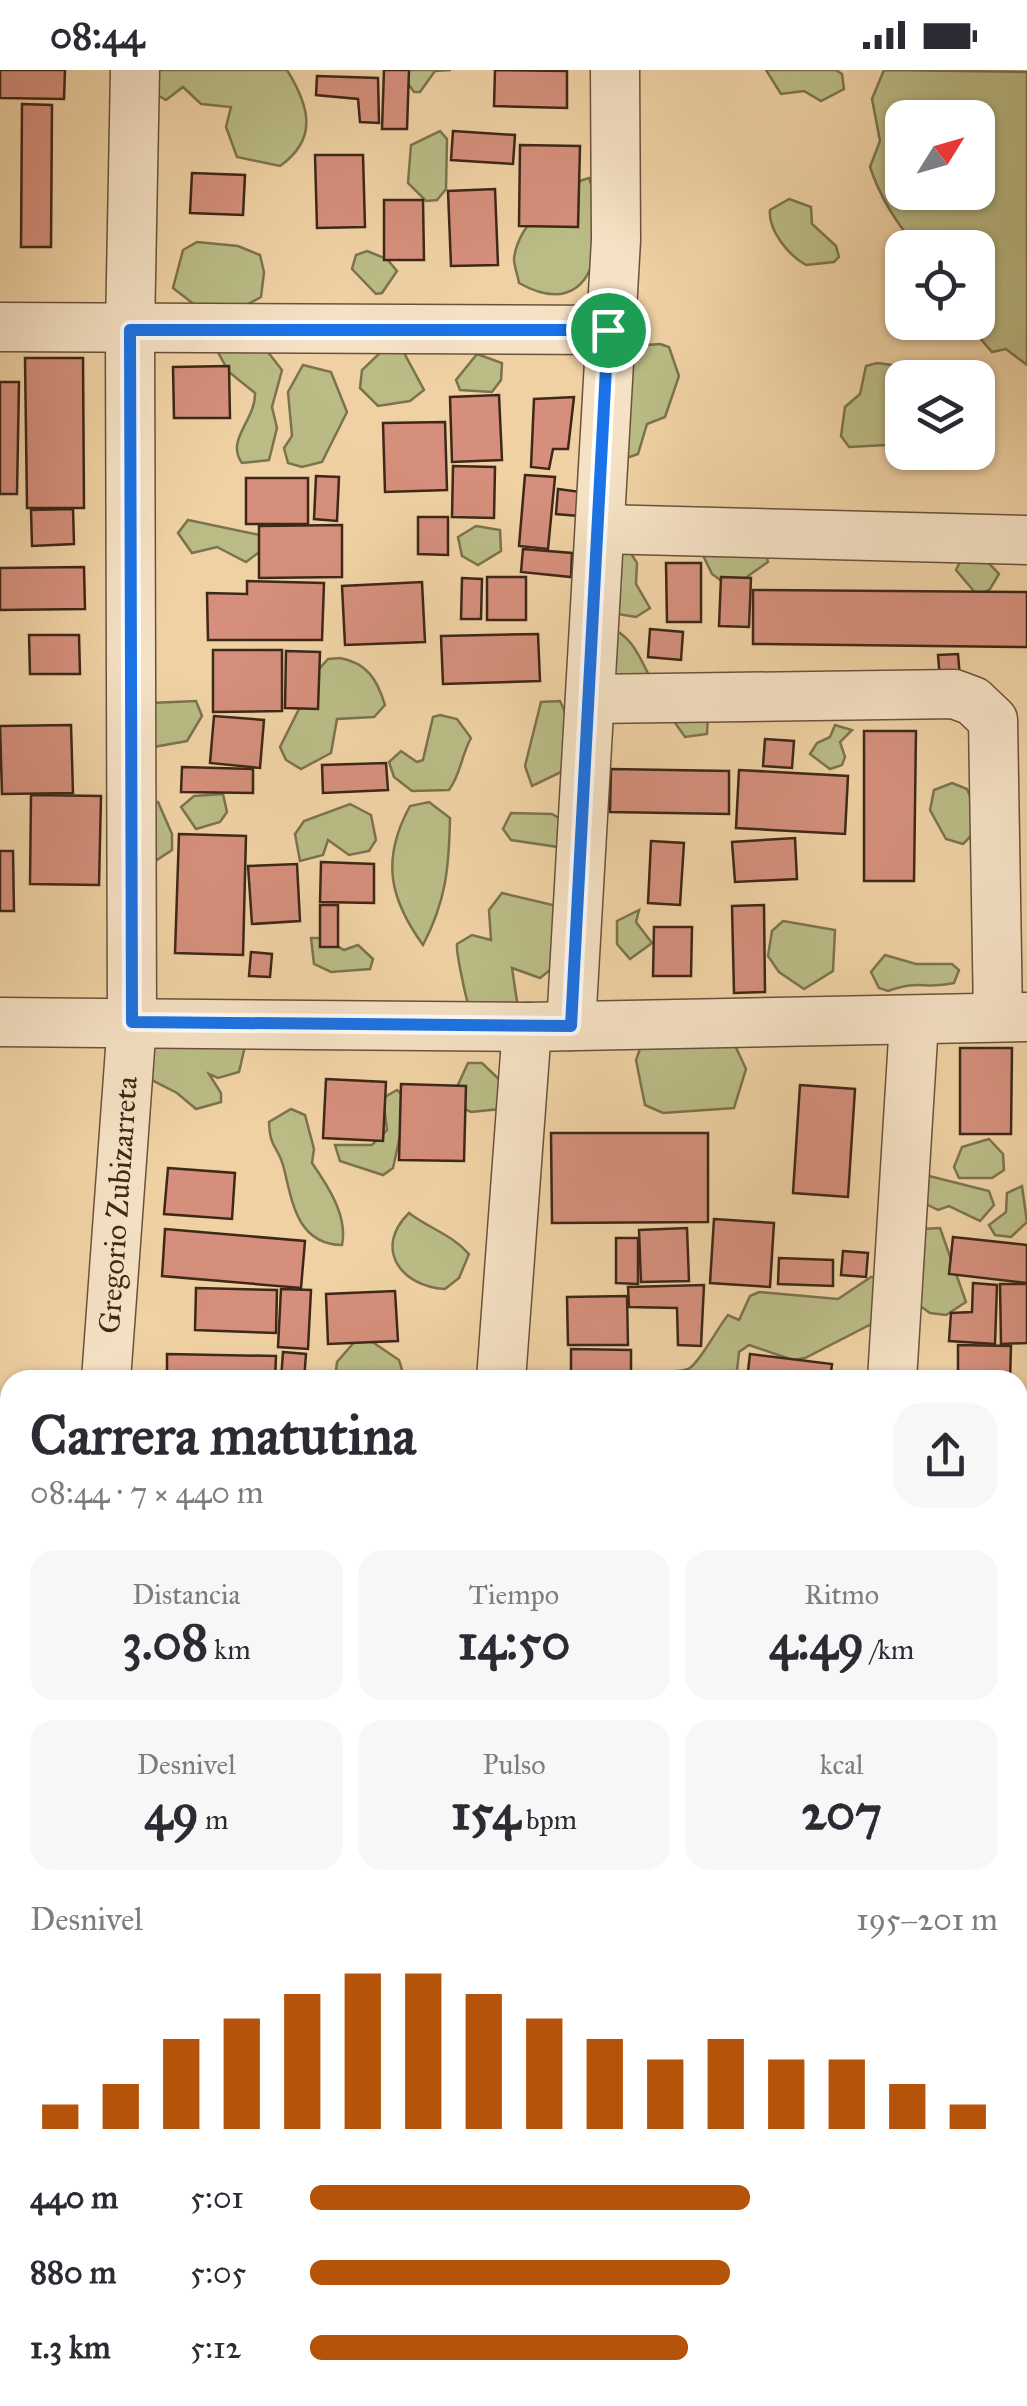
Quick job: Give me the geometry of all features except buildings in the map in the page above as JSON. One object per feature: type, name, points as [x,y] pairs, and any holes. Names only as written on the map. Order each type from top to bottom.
[{"type":"street","name":"Gregorio Zubizarreta","points":[[107,1370],[132,1022],[130,330],[135,70]]},
{"type":"street","points":[[502,1370],[592,698],[608,330],[616,240],[615,70]]},
{"type":"street","points":[[0,327],[608,330]]},
{"type":"street","points":[[600,529],[1027,540]]},
{"type":"street","points":[[0,1022],[549,1026],[914,1022],[1013,1017],[993,720],[974,701],[954,694],[592,698]]},
{"type":"street","points":[[893,1370],[914,1022]]},
{"type":"green space","points":[[138,70],[287,70],[305,110],[305,134],[292,156],[280,166],[237,157],[226,127],[231,107],[201,104],[183,87],[166,100],[154,93]]},
{"type":"green space","points":[[409,70],[451,70],[435,71],[420,92],[414,92],[407,82]]},
{"type":"green space","points":[[766,70],[836,70],[842,74],[844,89],[821,101],[804,91],[781,94]]},
{"type":"green space","points":[[884,70],[1027,72],[1027,365],[1006,349],[992,352],[982,340],[995,340],[995,230],[904,230],[890,210],[995,210],[995,100],[885,100],[885,200],[870,167],[880,141],[872,99]]},
{"type":"green space","points":[[440,131],[447,139],[446,189],[437,200],[426,201],[408,183],[411,145]]},
{"type":"green space","points":[[589,178],[598,223],[597,247],[581,283],[566,293],[545,293],[519,283],[514,259],[531,221],[565,189]]},
{"type":"green space","points":[[789,199],[811,207],[812,224],[836,246],[839,257],[834,262],[806,265],[780,241],[772,226],[770,210]]},
{"type":"green space","points":[[197,242],[238,246],[260,255],[264,272],[261,297],[239,309],[204,312],[173,288],[183,250]]},
{"type":"green space","points":[[367,251],[387,259],[397,271],[382,293],[376,294],[352,269],[356,255]]},
{"type":"green space","points":[[260,342],[282,370],[272,407],[277,428],[269,460],[242,463],[237,446],[255,393],[229,372],[215,347]]},
{"type":"green space","points":[[646,345],[669,347],[679,376],[665,417],[647,424],[638,454],[624,459],[631,362]]},
{"type":"green space","points":[[384,349],[403,351],[424,390],[410,401],[378,406],[360,388],[362,370]]},
{"type":"green space","points":[[477,354],[502,363],[501,380],[492,392],[460,390],[456,380]]},
{"type":"green space","points":[[885,364],[885,445],[849,447],[841,436],[845,407],[860,394],[866,366]]},
{"type":"green space","points":[[303,365],[331,372],[347,412],[322,462],[302,467],[288,463],[284,448],[292,436],[288,392]]},
{"type":"green space","points":[[188,520],[260,535],[262,550],[246,562],[217,547],[192,553],[178,533]]},
{"type":"green space","points":[[476,526],[500,530],[501,551],[478,565],[462,556],[458,537]]},
{"type":"green space","points":[[763,542],[768,562],[731,588],[712,574],[700,549]]},
{"type":"green space","points":[[599,546],[629,550],[637,563],[636,584],[650,608],[636,617],[617,614]]},
{"type":"green space","points":[[982,556],[999,574],[990,589],[978,596],[956,570],[962,558]]},
{"type":"green space","points":[[607,627],[630,642],[653,683],[593,695]]},
{"type":"green space","points":[[340,658],[370,674],[385,705],[374,717],[337,719],[331,753],[301,769],[286,760],[280,747],[319,669],[328,659]]},
{"type":"green space","points":[[196,701],[202,716],[187,741],[148,748],[150,703]]},
{"type":"green space","points":[[560,701],[568,736],[561,772],[532,786],[525,766],[541,702]]},
{"type":"green space","points":[[708,714],[707,734],[685,737],[673,720]]},
{"type":"green space","points":[[433,717],[457,719],[471,738],[449,790],[412,791],[394,777],[389,762],[401,751],[417,762],[423,760]]},
{"type":"green space","points":[[835,725],[852,730],[840,742],[845,757],[842,765],[830,769],[810,754],[817,743],[830,737]]},
{"type":"green space","points":[[952,783],[967,789],[977,812],[978,829],[963,844],[946,839],[930,810],[934,790]]},
{"type":"green space","points":[[223,794],[227,812],[220,822],[196,829],[181,807],[194,796]]},
{"type":"green space","points":[[158,802],[172,834],[172,850],[146,867],[149,803]]},
{"type":"green space","points":[[429,802],[450,818],[441,899],[423,945],[396,894],[392,861],[410,806]]},
{"type":"green space","points":[[350,804],[371,815],[376,840],[369,851],[349,855],[328,840],[323,855],[300,861],[295,834],[304,821]]},
{"type":"green space","points":[[511,813],[552,814],[564,821],[558,847],[511,840],[503,829]]},
{"type":"green space","points":[[502,893],[557,906],[560,962],[540,978],[512,968],[518,1008],[471,1012],[457,944],[472,935],[491,940],[489,910]]},
{"type":"green space","points":[[639,910],[636,922],[652,943],[630,959],[617,944],[617,921]]},
{"type":"green space","points":[[783,921],[835,930],[833,971],[804,989],[779,972],[768,956],[772,931]]},
{"type":"green space","points":[[311,938],[324,938],[344,950],[358,945],[373,959],[370,969],[331,972],[314,964]]},
{"type":"green space","points":[[885,955],[916,964],[952,964],[959,970],[954,983],[888,991],[879,988],[871,972]]},
{"type":"green space","points":[[646,1032],[733,1041],[746,1069],[734,1108],[663,1113],[645,1105],[636,1060]]},
{"type":"green space","points":[[154,1044],[245,1046],[239,1072],[218,1078],[209,1074],[221,1093],[221,1102],[196,1109],[177,1093],[144,1076]]},
{"type":"green space","points":[[468,1063],[482,1063],[505,1085],[500,1109],[471,1112],[460,1107],[457,1087]]},
{"type":"green space","points":[[397,1090],[408,1099],[393,1168],[383,1175],[340,1161],[335,1145],[372,1145],[387,1130],[383,1098]]},
{"type":"green space","points":[[291,1109],[305,1115],[314,1149],[312,1163],[339,1212],[342,1245],[314,1237],[293,1205],[269,1122]]},
{"type":"green space","points":[[989,1139],[1003,1154],[1004,1170],[992,1178],[959,1178],[954,1167],[962,1147]]},
{"type":"green space","points":[[929,1176],[989,1191],[994,1205],[980,1221],[949,1206],[938,1210],[926,1204],[924,1190]]},
{"type":"green space","points":[[1022,1186],[1027,1222],[1011,1237],[995,1235],[989,1225],[1006,1212],[1007,1193]]},
{"type":"green space","points":[[409,1213],[469,1254],[459,1278],[445,1289],[416,1281],[397,1263],[393,1239]]},
{"type":"green space","points":[[940,1228],[966,1302],[946,1315],[930,1313],[912,1300],[921,1229]]},
{"type":"green space","points":[[871,1277],[885,1277],[883,1318],[805,1358],[793,1360],[749,1345],[739,1352],[737,1370],[683,1370],[697,1360],[728,1315],[739,1320],[750,1296],[759,1292],[838,1299]]},
{"type":"green space","points":[[357,1339],[368,1339],[399,1360],[402,1370],[336,1370],[337,1362]]},
{"type":"route","points":[[130,330],[608,330],[592,698],[571,1026],[132,1022],[130,330]]}]
